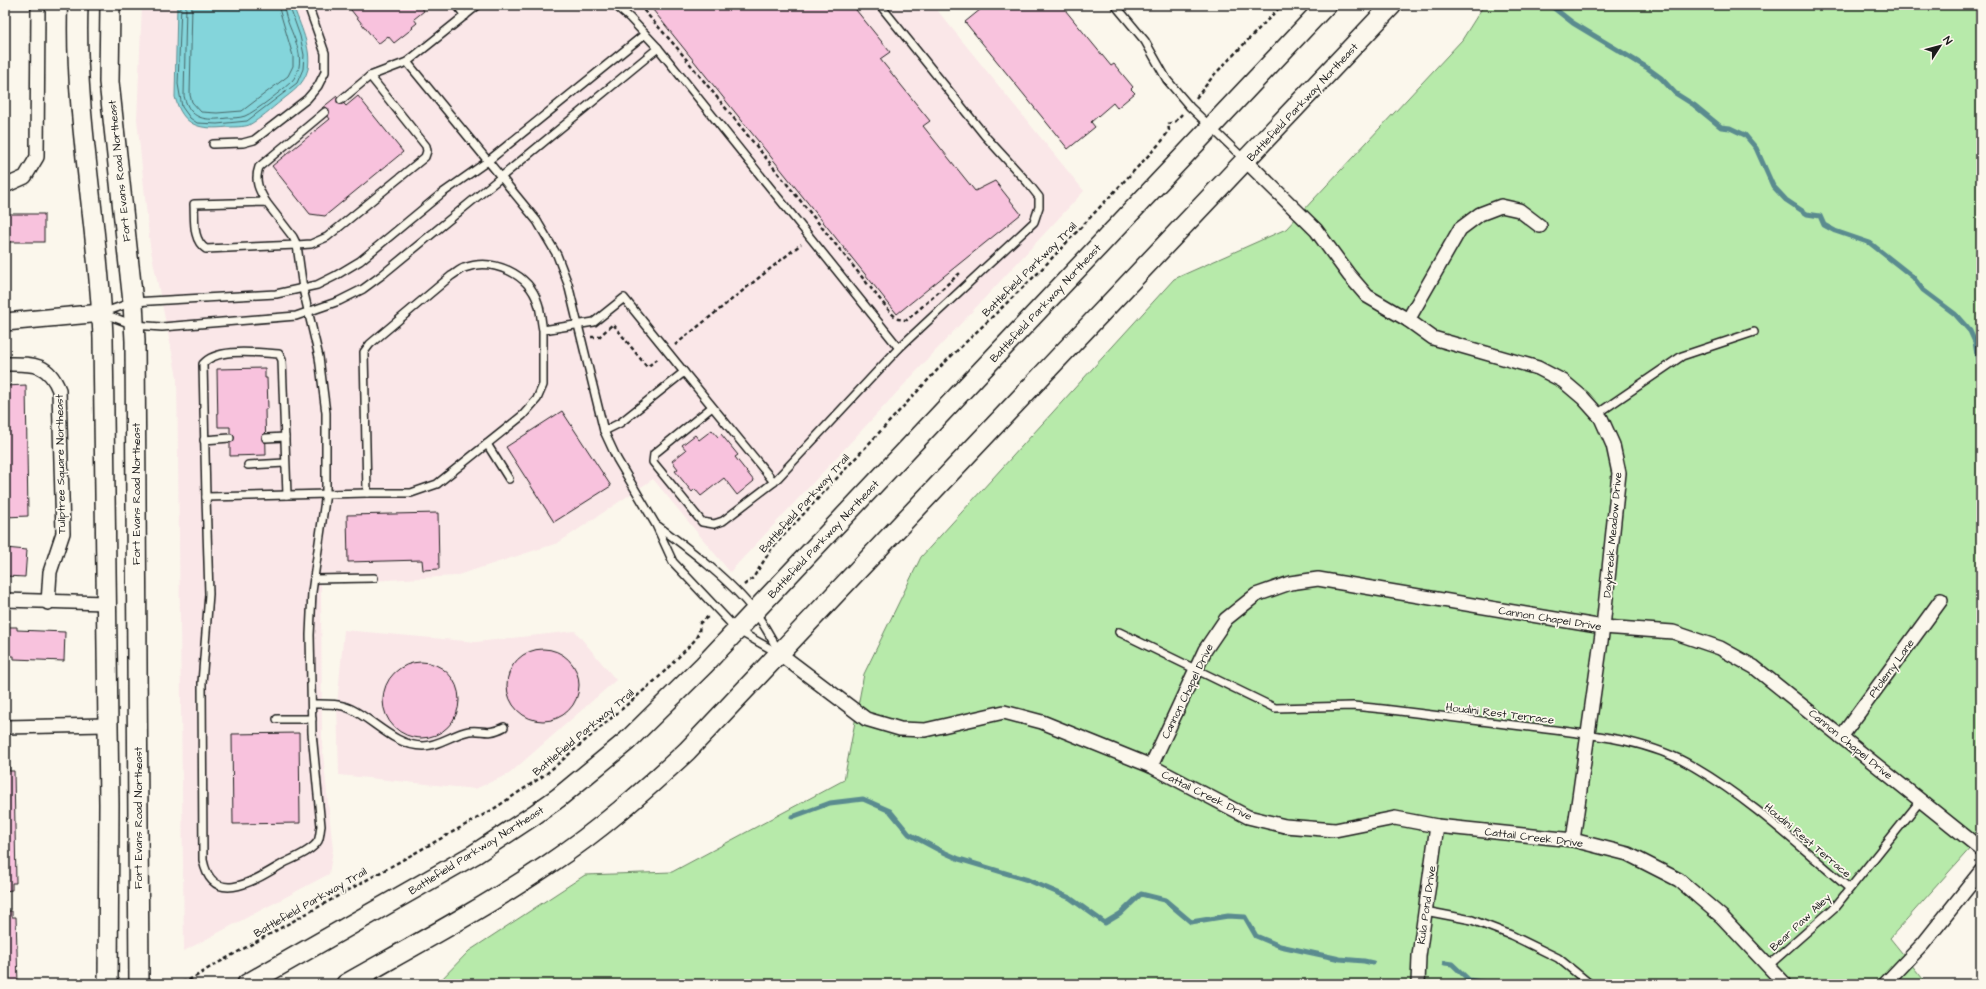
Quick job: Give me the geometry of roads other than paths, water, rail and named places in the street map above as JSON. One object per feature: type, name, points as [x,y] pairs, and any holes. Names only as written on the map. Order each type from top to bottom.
[{"type":"main road","points":[[78,5],[80,109],[102,313],[107,725],[108,984]]},
{"type":"main road","name":"Fort Evans Road Northeast","points":[[110,5],[109,82],[133,302],[134,325],[139,984]]},
{"type":"main road","name":"Battlefield Parkway Northeast","points":[[247,984],[475,854],[558,798],[627,741],[704,665],[1326,5]]},
{"type":"main road","name":"Battlefield Parkway Northeast","points":[[346,984],[490,903],[551,864],[650,786],[687,751],[780,654],[1392,5]]},
{"type":"main road","points":[[139,962],[160,983]]},
{"type":"street","points":[[5,186],[25,177],[37,157],[38,5]]},
{"type":"street","name":"Daybreak Meadow Drive","points":[[1246,161],[1316,230],[1349,275],[1367,296],[1408,320],[1433,338],[1544,371],[1563,381],[1583,398],[1597,414],[1613,445],[1619,473],[1603,626],[1573,840]]},
{"type":"street","points":[[1408,320],[1460,229],[1480,214],[1501,206],[1519,210],[1540,226]]},
{"type":"street","points":[[5,322],[102,313]]},
{"type":"street","name":"Tuliptree Square Northeast","points":[[5,364],[37,365],[46,370],[55,378],[59,390],[63,533],[50,572],[48,603]]},
{"type":"street","name":"Cannon Chapel Drive","points":[[1150,766],[1205,650],[1226,619],[1256,595],[1290,583],[1318,579],[1603,626],[1673,632],[1720,648],[1754,667],[1921,800],[1981,850]]},
{"type":"street","points":[[5,600],[48,603],[105,603]]},
{"type":"street","name":"Ptolemy Lane","points":[[1841,737],[1941,600]]},
{"type":"street","name":"Cattail Creek Drive","points":[[780,654],[866,719],[900,730],[925,730],[1004,712],[1042,722],[1150,766],[1248,817],[1285,826],[1335,830],[1395,818],[1436,826],[1573,840],[1628,854],[1679,880],[1722,917],[1785,984]]},
{"type":"street","points":[[5,727],[107,725]]},
{"type":"street","name":"Kula Pond Drive","points":[[1418,984],[1419,956],[1436,826]]},
{"type":"street","points":[[1885,984],[1922,944],[1981,871]]},
{"type":"lane","points":[[213,144],[243,143],[254,140],[307,99],[318,86],[325,72],[325,53],[308,5]]},
{"type":"lane","points":[[457,5],[465,16]]},
{"type":"lane","points":[[340,100],[370,76],[407,62],[478,5]]},
{"type":"lane","points":[[615,5],[658,48],[899,348]]},
{"type":"lane","points":[[712,406],[654,454],[653,462],[702,522],[714,524],[723,521],[774,482],[899,348],[1034,222],[1039,207],[1039,197],[986,137],[880,5]]},
{"type":"lane","points":[[1115,5],[1145,41],[1167,80],[1190,107],[1212,126],[1246,161]]},
{"type":"lane","points":[[102,313],[133,302],[276,294],[303,289],[323,282],[360,261],[441,194],[488,161],[645,34]]},
{"type":"lane","points":[[102,313],[134,325],[162,327],[288,317],[309,313],[339,302],[363,289],[658,48]]},
{"type":"lane","points":[[407,62],[537,221],[550,241],[568,284],[604,431],[617,459],[656,524],[674,562],[737,630],[780,654]]},
{"type":"lane","points":[[266,202],[194,204],[196,238],[200,245],[206,249],[311,244],[327,237],[425,157],[427,151],[426,146],[370,76]]},
{"type":"lane","points":[[287,495],[282,360],[279,354],[236,353],[215,355],[207,359],[203,364],[209,594],[202,684],[203,860],[205,872],[220,885],[230,888],[244,885],[306,851],[318,841],[321,826],[312,719],[310,635],[314,579],[326,493],[326,413],[319,357],[303,289],[297,245],[293,236],[266,202],[258,188],[257,173],[259,167],[325,112]]},
{"type":"lane","points":[[206,498],[326,493],[367,493],[411,493],[437,484],[523,415],[537,399],[543,385],[543,330],[539,303],[530,287],[521,278],[510,271],[495,266],[482,265],[464,268],[451,276],[370,344],[364,352],[367,493]]},
{"type":"lane","points":[[543,330],[594,322],[624,298],[774,482]]},
{"type":"lane","points":[[1597,414],[1682,356],[1754,332]]},
{"type":"lane","points":[[604,431],[620,423],[684,372]]},
{"type":"lane","points":[[266,438],[285,437]]},
{"type":"lane","points":[[204,440],[230,438]]},
{"type":"lane","points":[[487,444],[509,479]]},
{"type":"lane","points":[[248,465],[285,463]]},
{"type":"lane","points":[[656,524],[689,549],[736,592],[754,611],[780,654]]},
{"type":"lane","points":[[314,579],[374,578]]},
{"type":"lane","name":"Houdini Rest Terrace","points":[[1119,632],[1275,708],[1353,706],[1588,735],[1627,742],[1662,752],[1694,766],[1738,796],[1849,888]]},
{"type":"lane","points":[[312,704],[336,704],[350,708],[394,738],[412,746],[424,747],[469,731],[494,732],[504,727]]},
{"type":"lane","points":[[277,719],[312,719]]},
{"type":"lane","name":"Bear Paw Alley","points":[[1768,966],[1835,907],[1921,800]]},
{"type":"lane","points":[[1425,911],[1472,920],[1511,936],[1558,958],[1590,984]]},
{"type":"water","points":[[177,5],[293,5],[305,37],[309,61],[306,75],[301,84],[249,125],[239,127],[209,128],[194,124],[183,115],[178,107],[175,97]]},
{"type":"waterway","points":[[1550,5],[1573,23],[1646,67],[1661,78],[1675,93],[1694,105],[1721,127],[1730,128],[1745,135],[1756,148],[1773,186],[1786,200],[1807,214],[1820,216],[1824,225],[1835,231],[1870,243],[1913,277],[1923,290],[1955,314],[1970,331],[1975,342],[1978,361],[1981,364]]},
{"type":"waterway","points":[[792,817],[830,803],[863,799],[890,811],[909,834],[939,850],[959,859],[1028,880],[1070,898],[1105,923],[1120,914],[1141,894],[1165,900],[1191,922],[1228,916],[1245,917],[1256,936],[1280,946],[1340,959],[1373,963]]},
{"type":"waterway","points":[[1445,963],[1452,964],[1469,980],[1494,984]]}]
